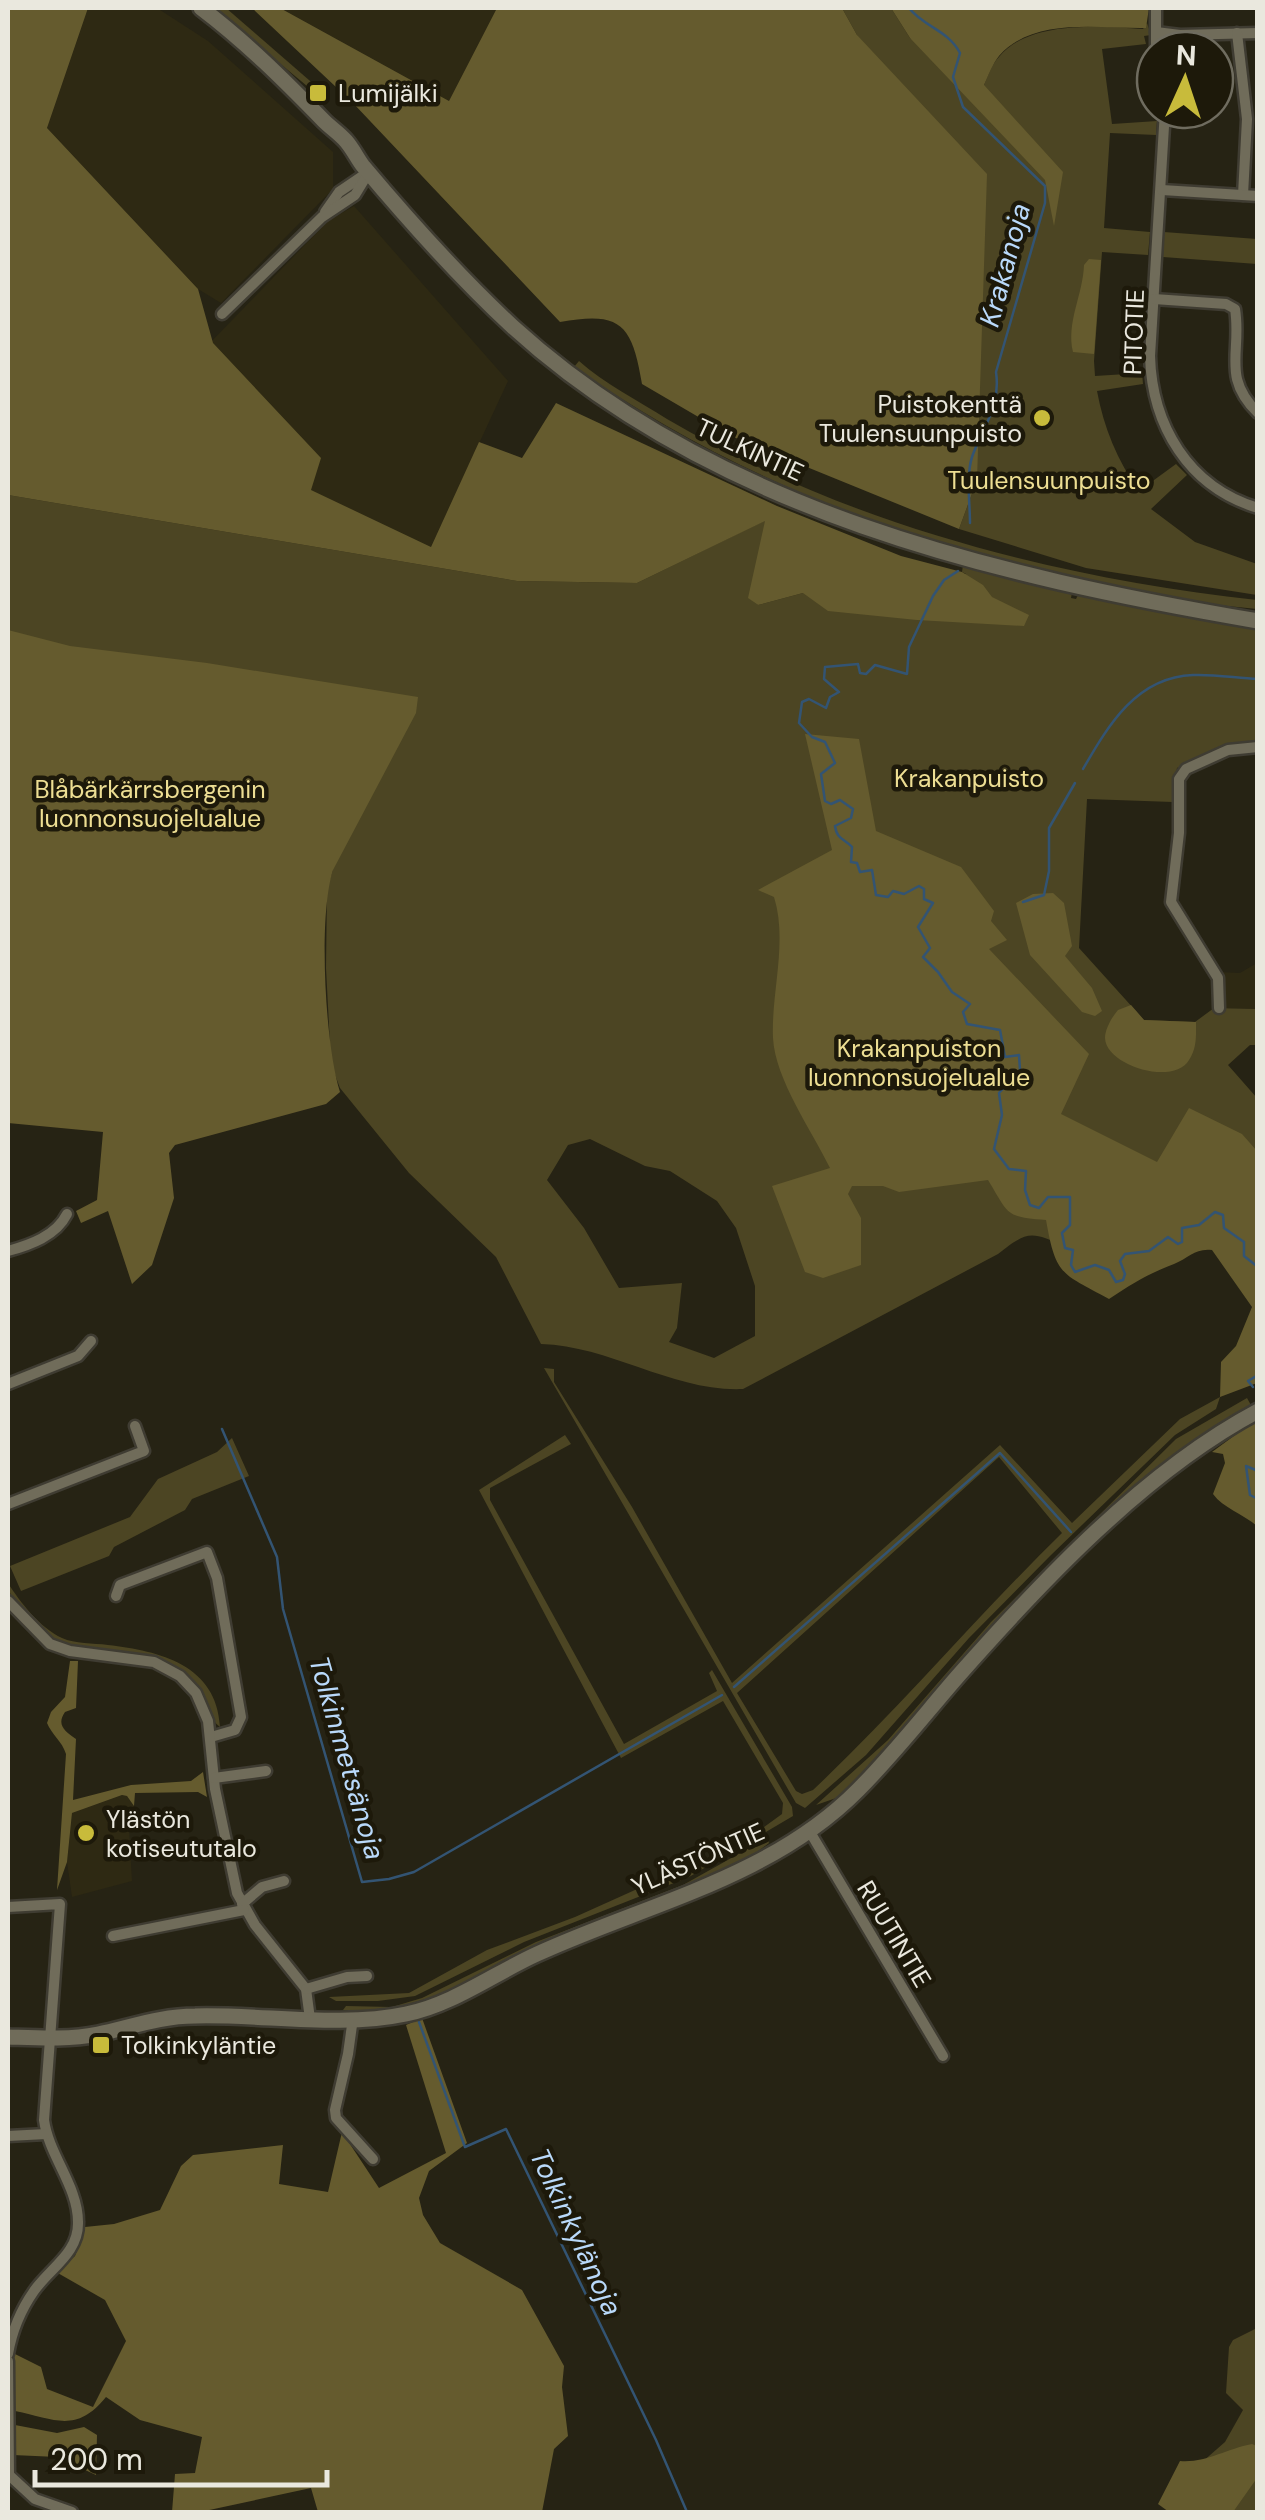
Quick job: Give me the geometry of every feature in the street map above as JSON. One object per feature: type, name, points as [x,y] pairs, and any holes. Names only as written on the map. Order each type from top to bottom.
[{"type":"main road","name":"TULKINTIE","points":[[201,8],[261,56],[344,138],[455,270],[540,350],[629,415],[722,467],[862,525],[1030,576],[1138,601],[1258,618]]},
{"type":"main road","name":"YLÄSTÖNTIE","points":[[8,2037],[98,2034],[174,2017],[388,2018],[420,2011],[541,1952],[719,1881],[810,1832],[858,1790],[980,1652],[1090,1540],[1155,1481],[1258,1411]]},
{"type":"street","points":[[1243,195],[1247,119],[1237,33],[1258,33]]},
{"type":"street","name":"PITOTIE","points":[[1164,130],[1151,378],[1164,428],[1185,461],[1232,498],[1258,508]]},
{"type":"street","points":[[222,314],[322,217],[364,166]]},
{"type":"street","points":[[1162,190],[1258,196]]},
{"type":"street","points":[[1154,299],[1226,304],[1236,309],[1234,377],[1255,406]]},
{"type":"street","points":[[1219,1008],[1218,978],[1172,902],[1179,833],[1179,776],[1228,750],[1258,748]]},
{"type":"street","points":[[8,1251],[50,1234],[67,1214]]},
{"type":"street","points":[[8,1384],[78,1356],[91,1340]]},
{"type":"street","points":[[8,1504],[144,1452],[136,1426]]},
{"type":"street","points":[[116,1596],[120,1585],[132,1578],[207,1552],[217,1578],[241,1717],[236,1730],[211,1736]]},
{"type":"street","points":[[8,1600],[50,1644],[70,1651],[154,1662],[169,1668],[196,1693],[211,1736],[214,1778],[232,1876],[243,1907],[306,1989],[310,2019]]},
{"type":"street","points":[[214,1778],[266,1770]]},
{"type":"street","name":"RUUTINTIE","points":[[810,1832],[943,2056]]},
{"type":"street","points":[[112,1936],[243,1907],[262,1888],[284,1881]]},
{"type":"street","points":[[8,1907],[60,1904],[44,2102],[46,2134],[74,2198],[79,2227],[70,2251],[18,2314],[8,2358],[9,2476],[35,2498],[72,2512]]},
{"type":"street","points":[[306,1989],[347,1977],[367,1976]]},
{"type":"street","points":[[353,2018],[336,2118],[373,2159]]},
{"type":"street","points":[[8,2136],[46,2134]]},
{"type":"shaded area","points":[[88,8],[157,8],[208,41],[333,152],[333,189],[221,303],[198,289],[47,128]]},
{"type":"shaded area","points":[[280,8],[497,8],[449,101]]},
{"type":"shaded area","points":[[354,206],[508,381],[431,547],[310,490],[208,345],[328,221]]},
{"type":"shaded area","points":[[1257,963],[1257,1009],[1223,1008],[1224,980],[1219,972],[1240,973]]},
{"type":"shaded area","points":[[122,1795],[134,1806],[129,1828],[132,1881],[72,1897],[67,1862],[72,1813]]},
{"type":"green space","points":[[8,8],[88,8],[47,128],[198,289],[213,343],[321,458],[311,490],[431,547],[479,442],[522,458],[556,403],[777,506],[901,556],[962,572],[983,585],[992,597],[1029,615],[1024,626],[828,611],[803,593],[758,605],[748,598],[765,521],[637,583],[517,581],[8,495]]},
{"type":"green space","points":[[213,8],[226,8],[317,87],[313,91]]},
{"type":"green space","points":[[252,8],[280,8],[449,101],[497,8],[842,8],[857,35],[987,174],[977,480],[959,529],[731,436],[642,384],[634,347],[620,326],[597,319],[560,322],[353,103]]},
{"type":"green space","name":"Tuulensuunpuisto","points":[[842,8],[891,8],[910,38],[984,85],[999,57],[1028,37],[1066,28],[1143,29],[1147,23],[1149,30],[1135,30],[1135,45],[1102,49],[1112,124],[1135,122],[1135,130],[1156,130],[1156,135],[1110,133],[1104,228],[1150,232],[1148,255],[1102,252],[1094,361],[1095,376],[1142,373],[1143,384],[1097,391],[1112,443],[1139,491],[1176,464],[1187,475],[1151,509],[1195,542],[1257,564],[1257,595],[1086,568],[959,529],[977,480],[857,35]]},
{"type":"green space","points":[[891,8],[1149,8],[1146,28],[1068,27],[1030,35],[999,56],[987,78],[984,85],[1063,172],[1054,226],[1045,180],[910,38]]},
{"type":"green space","points":[[1164,232],[1257,239],[1257,264],[1163,257]]},
{"type":"green space","points":[[1089,259],[1101,260],[1094,354],[1073,352],[1071,341],[1084,265]]},
{"type":"green space","points":[[579,361],[622,392],[735,456],[878,516],[953,540],[1104,577],[1257,600],[1257,609],[1079,582],[989,560],[900,532],[729,459],[649,416],[574,367]]},
{"type":"green space","points":[[8,495],[517,581],[637,583],[766,520],[749,598],[758,605],[803,593],[966,574],[962,572],[963,565],[1072,593],[1071,598],[1078,595],[1257,627],[1257,743],[1225,745],[1177,768],[1173,802],[1087,799],[1079,948],[1144,1020],[1195,1022],[1214,1008],[1257,1009],[1257,1045],[1250,1045],[1228,1065],[1257,1098],[1257,1267],[1243,1250],[1064,1246],[1036,1236],[1023,1237],[998,1254],[743,1389],[692,1384],[592,1352],[541,1344],[496,1257],[409,1173],[340,1088],[331,1064],[326,968],[327,888],[333,870],[8,928]],"holes":[[[590,1139],[645,1166],[670,1171],[717,1201],[736,1228],[755,1286],[755,1336],[714,1358],[669,1342],[677,1328],[682,1283],[619,1288],[584,1228],[547,1180],[568,1145]]]},
{"type":"green space","name":"Blåbärkärrsbergenin luonnonsuojelualue","points":[[8,630],[70,646],[207,663],[418,697],[416,713],[333,870],[328,891],[325,981],[330,1044],[340,1092],[326,1104],[175,1145],[169,1153],[174,1198],[152,1265],[132,1284],[108,1211],[81,1223],[76,1211],[97,1200],[103,1132],[8,1123]]},
{"type":"green space","name":"Krakanpuiston luonnonsuojelualue","points":[[805,734],[859,739],[876,831],[961,867],[994,911],[991,921],[1007,940],[989,949],[1089,1054],[1061,1114],[1157,1162],[1189,1108],[1242,1134],[1257,1151],[1257,1383],[1220,1397],[1221,1362],[1236,1346],[1252,1307],[1212,1250],[1196,1252],[1109,1299],[1064,1271],[1053,1253],[1046,1220],[1009,1212],[988,1180],[899,1192],[883,1186],[852,1186],[848,1194],[861,1218],[861,1265],[823,1278],[805,1272],[772,1186],[830,1168],[787,1087],[775,1054],[778,914],[774,897],[758,890],[832,850]]},
{"type":"green space","points":[[1053,893],[1064,903],[1072,946],[1065,956],[1092,988],[1102,1011],[1095,1016],[1082,1012],[1030,955],[1016,903],[1033,894]]},
{"type":"green space","points":[[1131,1005],[1144,1020],[1196,1022],[1196,1042],[1181,1068],[1156,1072],[1142,1069],[1116,1057],[1108,1048],[1105,1038],[1109,1023],[1118,1010]]},
{"type":"green space","points":[[544,1368],[554,1369],[554,1382],[632,1507],[732,1683],[1000,1445],[1072,1523],[1180,1419],[1220,1397],[1216,1409],[1175,1435],[1051,1555],[969,1638],[866,1755],[805,1808],[796,1803]],"holes":[[[999,1457],[1062,1533],[845,1759],[813,1790],[802,1794],[796,1791],[737,1693]]]},
{"type":"green space","points":[[1247,1398],[1252,1407],[1222,1425],[972,1650],[842,1796],[816,1805],[888,1740],[991,1622],[1176,1439]]},
{"type":"green space","points":[[1257,1419],[1257,1526],[1213,1494],[1225,1463],[1223,1454],[1212,1452]]},
{"type":"green space","points":[[565,1435],[571,1444],[490,1488],[490,1500],[624,1744],[717,1691],[709,1673],[712,1670],[792,1807],[793,1816],[689,1877],[524,1942],[415,1996],[336,2001],[329,1997],[409,1993],[487,1950],[575,1917],[746,1840],[782,1814],[783,1803],[723,1701],[621,1758],[479,1490]]},
{"type":"green space","points":[[232,1438],[249,1476],[192,1499],[185,1510],[114,1547],[109,1556],[21,1591],[10,1566],[130,1517],[158,1479],[217,1452]]},
{"type":"green space","points":[[8,1583],[38,1621],[62,1638],[147,1652],[197,1675],[209,1689],[220,1727],[192,1681],[175,1667],[146,1656],[85,1649],[56,1640],[22,1609]]},
{"type":"green space","points":[[70,1661],[78,1661],[76,1708],[65,1712],[61,1721],[76,1739],[73,1800],[131,1785],[191,1781],[203,1772],[207,1797],[198,1792],[135,1793],[134,1806],[122,1795],[72,1813],[67,1862],[57,1890],[66,1754],[47,1723],[65,1697]]},
{"type":"green space","points":[[767,1838],[769,1843],[738,1866],[536,1947],[437,1996],[383,2011],[343,2010],[346,2006],[392,2007],[422,1998],[536,1942],[683,1885]]},
{"type":"green space","points":[[422,2018],[467,2143],[429,2171],[419,2198],[423,2215],[440,2243],[522,2290],[564,2366],[562,2387],[568,2436],[554,2449],[542,2512],[318,2512],[311,2488],[200,2512],[172,2512],[175,2474],[195,2473],[202,2437],[140,2420],[106,2397],[95,2409],[75,2420],[53,2420],[15,2411],[13,2353],[41,2367],[47,2389],[93,2407],[126,2341],[105,2300],[56,2272],[75,2256],[85,2227],[114,2224],[160,2210],[181,2166],[193,2155],[283,2145],[279,2184],[328,2192],[342,2132],[379,2188],[446,2153],[406,2025]]},
{"type":"green space","points":[[1257,2328],[1257,2512],[1221,2512],[1201,2463],[1225,2442],[1243,2410],[1226,2393],[1229,2347],[1233,2340]]},
{"type":"green space","points":[[15,2425],[57,2433],[84,2427],[97,2435],[96,2475],[57,2457],[13,2455]]},
{"type":"green space","points":[[1252,2444],[1257,2446],[1257,2478],[1233,2512],[1169,2512],[1158,2504],[1180,2461],[1207,2458]]},
{"type":"waterway","name":"Krakanoja","points":[[909,8],[949,39],[960,53],[953,77],[963,107],[1045,186],[1045,203],[996,372],[994,406],[970,465],[970,523]]},
{"type":"waterway","name":"Krakanoja","points":[[958,571],[944,580],[933,596],[909,647],[907,674],[875,665],[866,674],[860,673],[858,664],[825,667],[824,679],[839,692],[830,697],[826,708],[809,699],[802,702],[799,723],[812,737],[825,742],[835,763],[821,774],[825,801],[831,804],[840,800],[853,809],[851,818],[835,826],[837,834],[852,847],[851,862],[857,863],[860,872],[872,870],[876,895],[888,897],[893,891],[904,894],[919,886],[924,889],[924,899],[933,903],[918,927],[930,948],[923,957],[952,992],[970,1004],[963,1012],[967,1024],[1000,1030],[1005,1057],[1019,1055],[1020,1070],[999,1093],[1002,1115],[994,1149],[1009,1169],[1026,1171],[1025,1190],[1030,1205],[1039,1208],[1048,1197],[1070,1197],[1070,1225],[1062,1233],[1065,1248],[1073,1250],[1071,1265],[1075,1272],[1095,1265],[1109,1270],[1116,1282],[1123,1280],[1120,1261],[1125,1254],[1149,1251],[1168,1237],[1178,1244],[1182,1242],[1182,1228],[1199,1225],[1215,1212],[1223,1215],[1224,1228],[1244,1242],[1244,1256],[1258,1267]]},
{"type":"waterway","points":[[1083,769],[1114,721],[1155,684],[1193,675],[1258,679]]},
{"type":"waterway","points":[[1023,902],[1044,895],[1049,871],[1049,828],[1075,783]]},
{"type":"waterway","name":"Krakanoja","points":[[1253,1387],[1248,1381],[1258,1375]]},
{"type":"waterway","name":"Tolkinmetsänoja","points":[[222,1429],[277,1557],[283,1609],[362,1882],[414,1872],[722,1695]]},
{"type":"waterway","name":"Tolkinmetsänoja","points":[[734,1687],[1000,1453],[1071,1532]]},
{"type":"waterway","name":"Krakanoja","points":[[1258,1471],[1246,1466],[1250,1495],[1258,1499]]},
{"type":"waterway","name":"Tolkinkylänoja","points":[[419,2022],[465,2147],[506,2129],[687,2512]]},
{"type":"place","name":"Lumijälki","points":[[318,93]]},
{"type":"place","name":"Puistokenttä Tuulensuunpuisto","points":[[1042,418]]},
{"type":"place","name":"Ylästön kotiseututalo","points":[[86,1833]]},
{"type":"place","name":"Tolkinkyläntie","points":[[101,2045]]},
{"type":"park label","name":"Krakanpuisto","points":[[969,778]]}]
